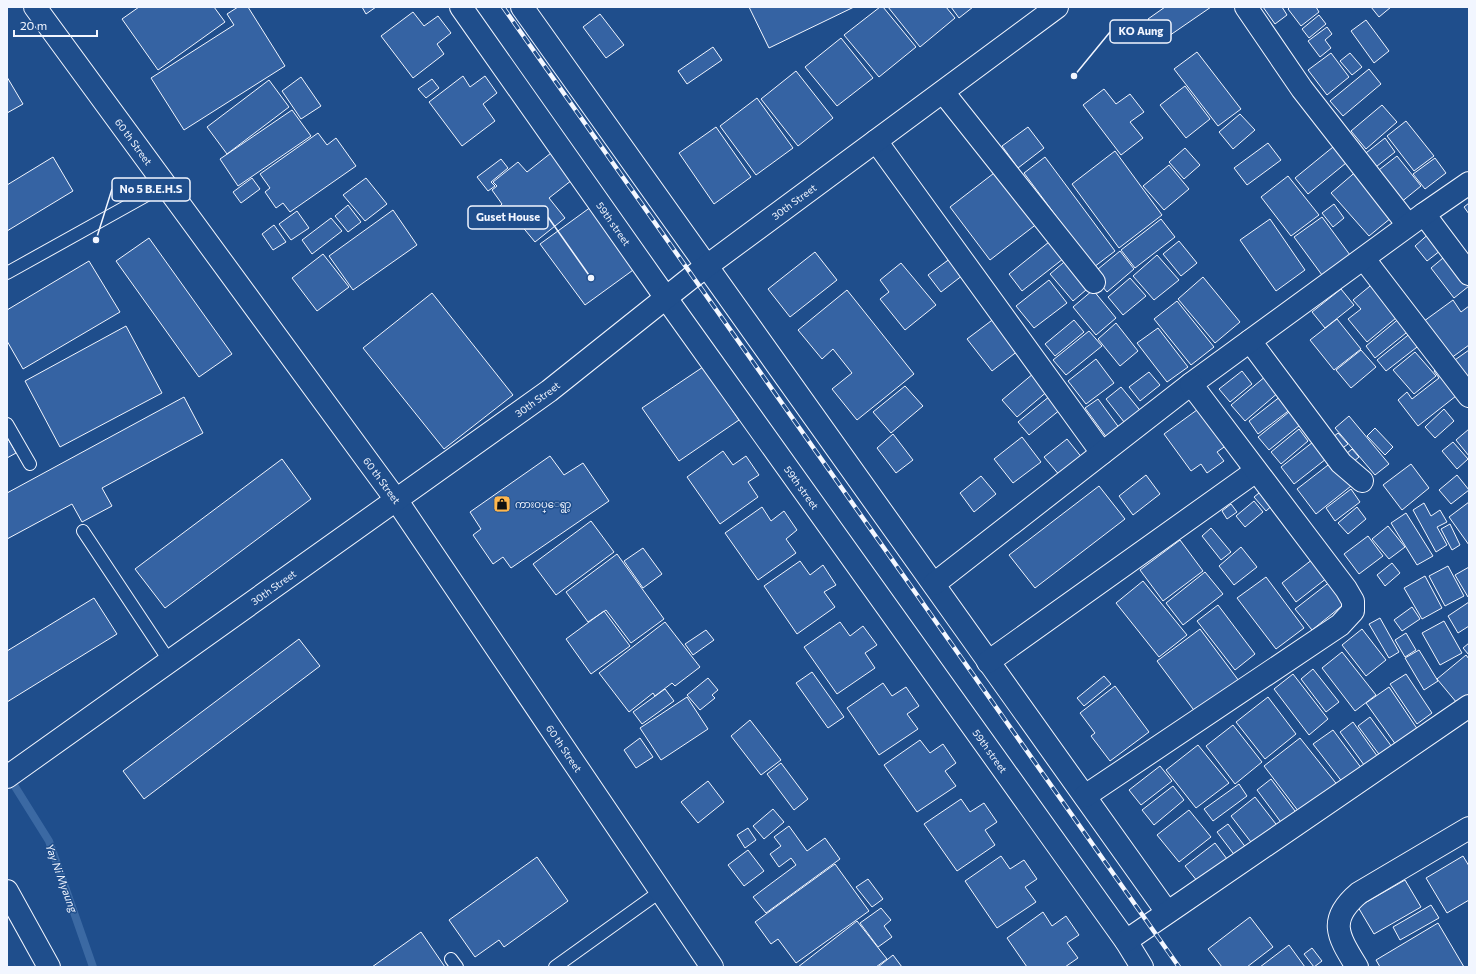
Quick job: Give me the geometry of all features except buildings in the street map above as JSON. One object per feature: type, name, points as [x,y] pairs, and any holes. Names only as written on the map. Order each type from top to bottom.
[{"type":"street","name":"60 th Street","points":[[35,7],[397,501],[712,967]]},
{"type":"street","name":"59th street","points":[[461,7],[666,298],[1126,941],[1142,967]]},
{"type":"street","points":[[522,7],[1167,912]]},
{"type":"street","name":"30th Street","points":[[13,773],[397,501],[549,391],[707,267],[1057,7]]},
{"type":"street","points":[[1246,7],[1302,89],[1416,220],[1469,274]]},
{"type":"street","points":[[943,92],[1094,282]]},
{"type":"street","points":[[876,141],[1102,453]]},
{"type":"street","points":[[934,584],[1191,384],[1469,183]]},
{"type":"street","points":[[1364,258],[1469,396]]},
{"type":"street","points":[[1250,341],[1341,463],[1362,481]]},
{"type":"street","points":[[1085,796],[1340,625],[1353,611],[1353,601],[1346,589],[1256,472],[1191,384]]},
{"type":"street","points":[[988,662],[1256,472]]},
{"type":"street","points":[[1126,941],[1469,706]]},
{"type":"street","points":[[1358,967],[1341,938],[1338,924],[1340,914],[1347,903],[1359,893],[1469,828]]},
{"type":"street","points":[[7,891],[48,967]]},
{"type":"lane","points":[[7,273],[165,185]]},
{"type":"lane","points":[[7,424],[30,464]]},
{"type":"lane","points":[[83,531],[170,662]]},
{"type":"lane","points":[[555,967],[660,891]]},
{"type":"waterway","name":"Yay Ni Myaung","points":[[9,777],[49,841],[93,967]]},
{"type":"railway","points":[[503,7],[1179,967]]},
{"type":"place","name":"KO Aung","points":[[1074,76]]},
{"type":"place","name":"No 5 B.E.H.S","points":[[96,240]]},
{"type":"place","name":"Guset House","points":[[591,278]]},
{"type":"place","name":"ကားဝပ္ေရွာ့","points":[[502,504]]}]
